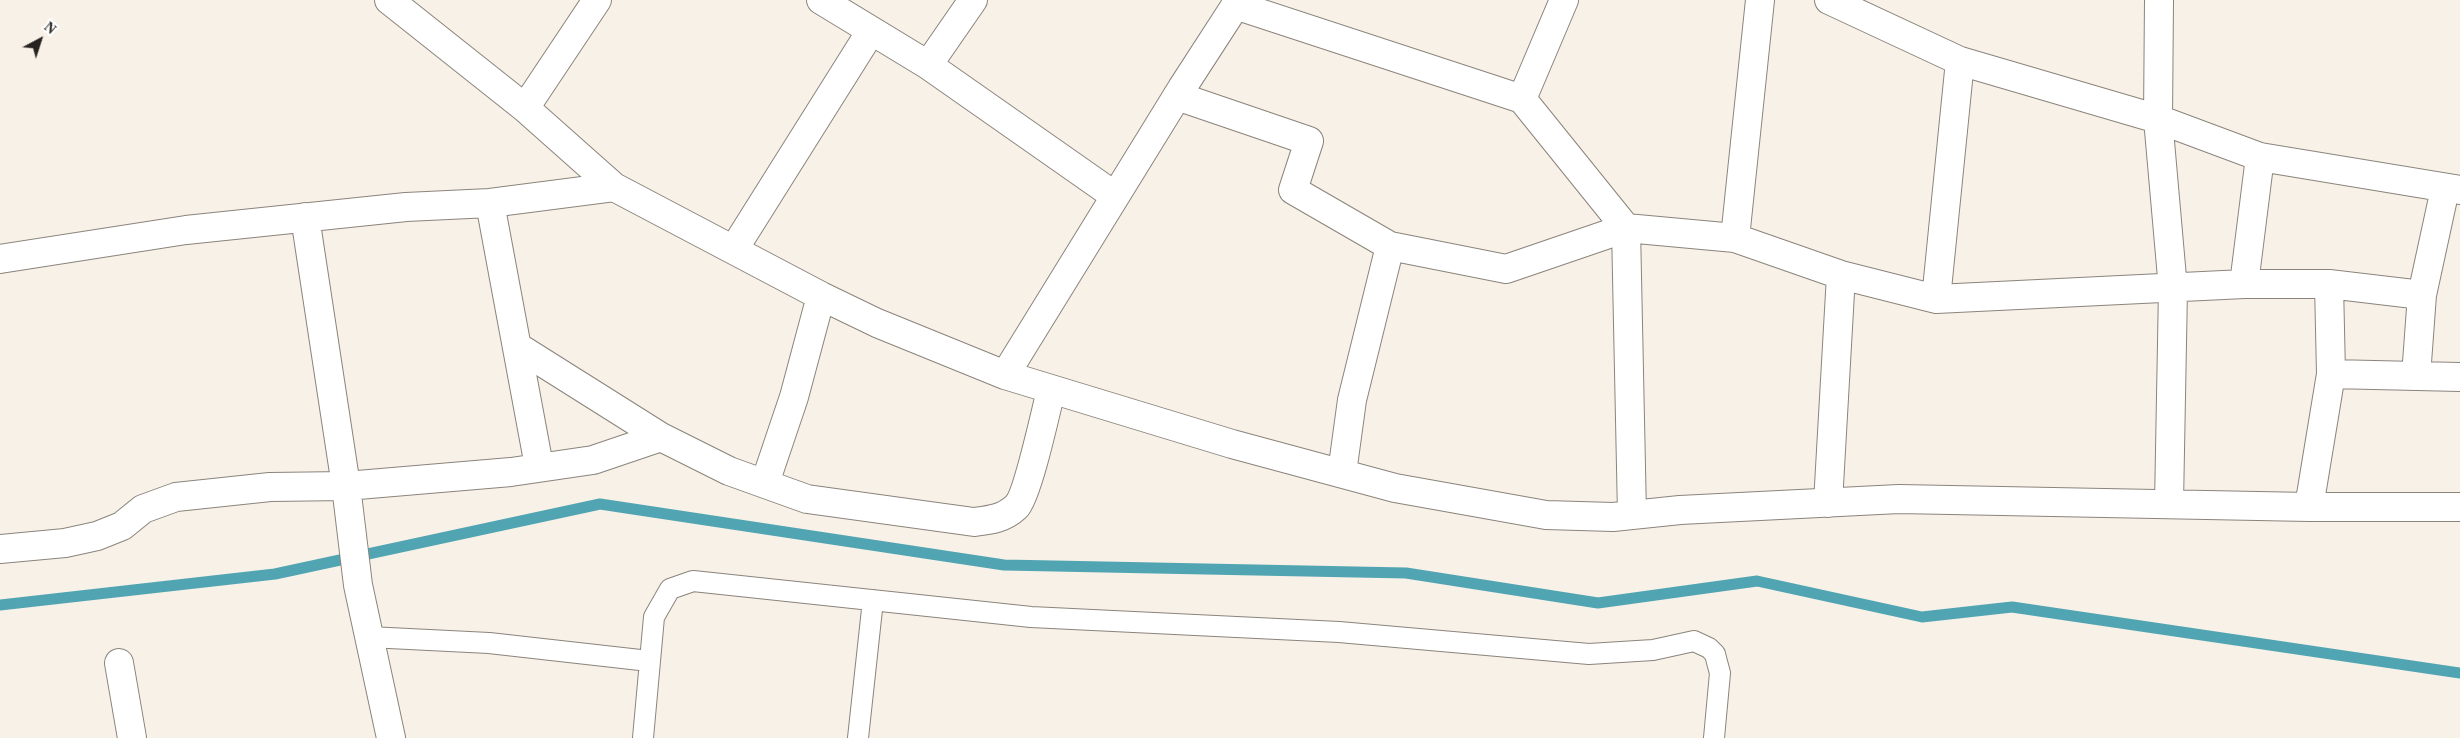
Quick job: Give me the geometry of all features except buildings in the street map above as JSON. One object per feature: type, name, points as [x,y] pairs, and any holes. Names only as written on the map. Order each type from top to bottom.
[{"type":"street","points":[[525,108],[596,0]]},
{"type":"street","points":[[821,0],[928,66],[1115,196]]},
{"type":"street","points":[[928,66],[973,0]]},
{"type":"street","points":[[1522,99],[1564,0]]},
{"type":"street","points":[[1735,238],[1760,0]]},
{"type":"street","points":[[1829,0],[1960,62],[2158,119],[2260,157],[2453,189],[2422,295],[2416,376]]},
{"type":"street","points":[[2159,0],[2158,119],[2173,289],[2169,504]]},
{"type":"street","points":[[1005,374],[1237,2],[1522,99],[1626,228],[1632,515]]},
{"type":"street","points":[[397,3],[525,108],[614,187],[821,296],[877,323],[1005,374],[1052,390],[1232,444],[1395,488],[1546,515],[1613,517],[1899,500],[2309,507],[2460,507]]},
{"type":"street","points":[[734,249],[871,31]]},
{"type":"street","points":[[1936,299],[1960,62]]},
{"type":"street","points":[[1177,96],[1309,141],[1293,190],[1390,246],[1506,269],[1626,228],[1735,238],[1841,275],[1936,299],[2173,289],[2244,284],[2329,284],[2422,295]]},
{"type":"street","points":[[2244,284],[2260,157]]},
{"type":"street","points":[[0,259],[186,230],[406,207],[490,203],[614,187]]},
{"type":"street","points":[[490,203],[539,466]]},
{"type":"street","points":[[305,217],[347,496],[358,585],[391,738]]},
{"type":"street","points":[[1342,473],[1352,400],[1390,246]]},
{"type":"street","points":[[1828,503],[1841,275]]},
{"type":"street","points":[[2309,507],[2331,374],[2329,284]]},
{"type":"street","points":[[765,482],[794,397],[821,296]]},
{"type":"street","points":[[518,347],[661,437],[729,471],[765,482],[807,499],[861,508],[974,522],[1000,519],[1018,506],[1029,482],[1034,453],[1052,390]]},
{"type":"street","points":[[2331,374],[2460,376]]},
{"type":"street","points":[[0,549],[65,543],[97,536],[122,526],[143,509],[176,497],[270,487],[347,496],[539,466],[593,460],[661,437]]},
{"type":"street","points":[[119,663],[132,738]]},
{"type":"lane","points":[[644,738],[654,617],[660,603],[670,589],[693,581],[1031,616],[1339,632],[1589,654],[1653,650],[1694,641],[1709,648],[1715,654],[1720,673],[1714,738]]},
{"type":"lane","points":[[858,738],[873,600]]},
{"type":"lane","points":[[369,637],[489,644],[649,661]]},
{"type":"waterway","points":[[0,605],[275,574],[600,504],[1004,565],[1406,573],[1598,603],[1757,581],[1922,617],[2012,607],[2460,673]]}]
